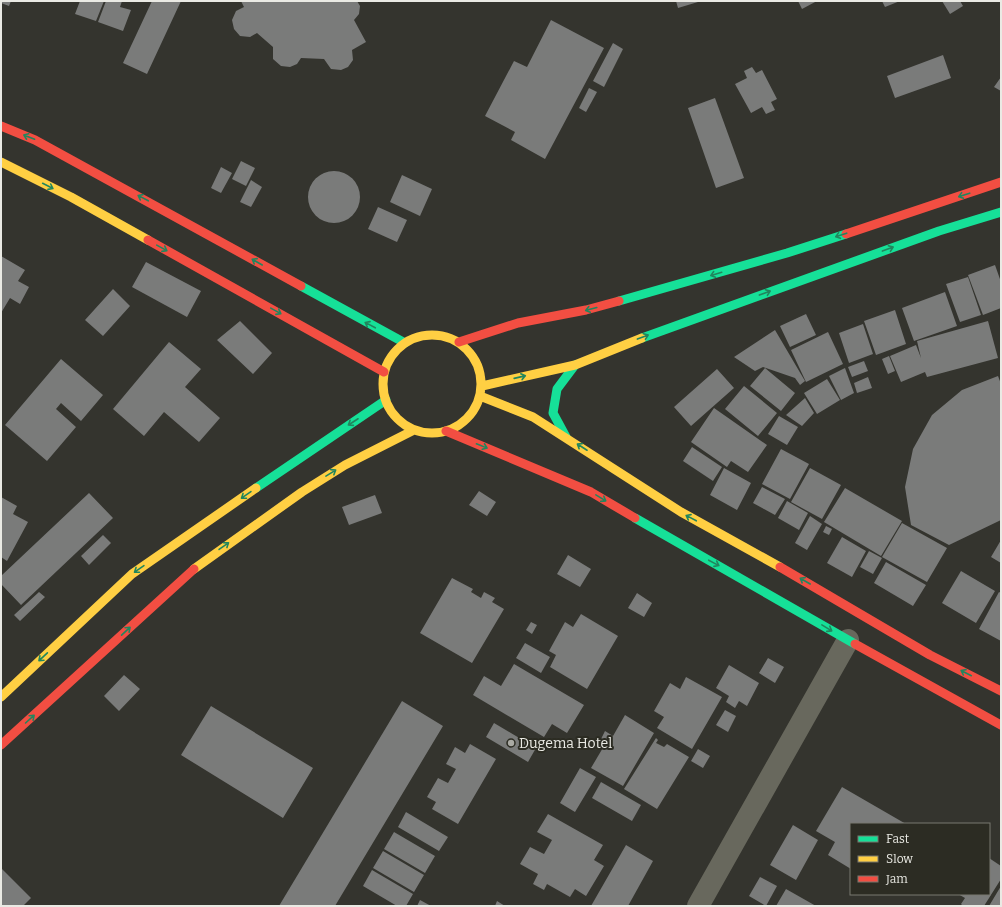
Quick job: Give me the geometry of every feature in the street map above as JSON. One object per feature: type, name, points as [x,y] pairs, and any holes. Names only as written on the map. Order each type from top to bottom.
[{"type":"main road","points":[[1,126],[35,140],[405,343]]},
{"type":"main road","points":[[1,162],[71,197],[384,372]]},
{"type":"main road","points":[[459,342],[518,323],[586,310],[657,292],[787,253],[1001,182]]},
{"type":"main road","points":[[482,386],[575,365],[616,347],[703,315],[938,231],[1001,212]]},
{"type":"main road","points":[[426,334],[449,337],[459,342],[471,353],[480,368],[482,386],[480,396],[473,412],[462,424],[446,431],[430,433],[414,430],[402,423],[392,413],[386,400],[383,382],[384,372],[388,361],[405,343],[426,334]]},
{"type":"main road","points":[[566,437],[553,413],[557,388],[575,365]]},
{"type":"main road","points":[[480,396],[533,417],[680,512],[758,554],[930,655],[1001,691]]},
{"type":"main road","points":[[1,697],[132,574],[328,438],[386,400]]},
{"type":"main road","points":[[1,745],[201,562],[345,464],[414,430]]},
{"type":"main road","points":[[446,431],[591,492],[675,542],[1001,725]]},
{"type":"street","points":[[698,906],[848,640]]},
{"type":"building","points":[[1,1],[11,1],[9,6],[1,3]]},
{"type":"building","points":[[80,1],[104,1],[96,21],[75,14]]},
{"type":"building","points":[[106,1],[122,1],[120,7],[131,10],[123,31],[98,22]]},
{"type":"building","points":[[152,1],[181,1],[147,74],[123,63]]},
{"type":"building","points":[[241,1],[357,1],[360,6],[359,14],[354,20],[366,42],[352,50],[353,60],[348,67],[341,70],[331,69],[324,59],[301,58],[297,64],[290,67],[281,66],[273,59],[273,47],[257,33],[250,37],[240,36],[234,29],[232,20],[236,11],[244,7]]},
{"type":"building","points":[[676,1],[698,1],[698,2],[678,8]]},
{"type":"building","points":[[798,1],[817,1],[802,9]]},
{"type":"building","points":[[882,1],[900,1],[885,7]]},
{"type":"building","points":[[942,1],[960,1],[963,6],[950,14]]},
{"type":"building","points":[[551,20],[604,48],[545,159],[511,140],[515,132],[485,116],[514,61],[527,67]]},
{"type":"building","points":[[613,43],[623,49],[604,87],[593,81]]},
{"type":"building","points":[[943,55],[951,78],[895,98],[887,76]]},
{"type":"building","points":[[752,67],[756,73],[762,70],[777,99],[771,102],[775,110],[766,114],[762,107],[751,113],[735,84],[747,78],[744,71]]},
{"type":"building","points":[[1001,77],[1001,91],[994,87]]},
{"type":"building","points":[[589,88],[597,92],[586,112],[579,108]]},
{"type":"building","points":[[715,98],[744,178],[716,188],[688,108]]},
{"type":"building","points":[[241,161],[255,168],[246,186],[232,179]]},
{"type":"building","points":[[221,167],[232,173],[221,193],[211,188]]},
{"type":"building","points":[[334,171],[348,175],[356,183],[360,197],[356,211],[348,219],[334,223],[320,219],[312,211],[308,197],[312,183],[320,175]]},
{"type":"building","points":[[402,175],[432,189],[420,216],[390,202]]},
{"type":"building","points":[[251,180],[262,187],[251,207],[240,202]]},
{"type":"building","points":[[378,207],[407,220],[397,242],[368,229]]},
{"type":"building","points":[[1,256],[25,270],[18,281],[29,287],[20,304],[10,298],[1,313]]},
{"type":"building","points":[[146,262],[201,291],[187,317],[132,287]]},
{"type":"building","points":[[995,265],[1001,282],[1001,308],[983,315],[968,275]]},
{"type":"building","points":[[968,277],[981,315],[960,322],[946,284]]},
{"type":"building","points":[[113,289],[130,306],[103,336],[85,320]]},
{"type":"building","points":[[945,292],[957,326],[914,341],[902,308]]},
{"type":"building","points":[[895,310],[906,344],[876,355],[864,321]]},
{"type":"building","points":[[806,314],[816,335],[790,347],[780,326]]},
{"type":"building","points":[[240,321],[272,353],[253,374],[217,340]]},
{"type":"building","points":[[988,321],[998,358],[927,377],[925,372],[901,382],[890,356],[916,345],[921,358],[917,341]]},
{"type":"building","points":[[863,324],[873,354],[849,363],[839,333]]},
{"type":"building","points":[[775,330],[805,381],[800,385],[795,378],[763,367],[755,371],[734,357]]},
{"type":"building","points":[[828,332],[843,364],[806,382],[791,350]]},
{"type":"building","points":[[169,342],[201,369],[185,387],[220,418],[199,442],[164,412],[144,436],[113,409]]},
{"type":"building","points":[[889,356],[895,371],[888,374],[882,359]]},
{"type":"building","points":[[61,359],[103,395],[81,421],[61,403],[56,409],[76,427],[47,461],[5,425]]},
{"type":"building","points":[[864,361],[868,371],[852,377],[848,367]]},
{"type":"building","points":[[765,368],[795,393],[781,411],[750,386]]},
{"type":"building","points":[[845,368],[854,393],[841,400],[829,376]]},
{"type":"building","points":[[717,369],[734,388],[691,426],[674,407]]},
{"type":"building","points":[[998,376],[1001,384],[1001,520],[949,545],[911,525],[905,487],[913,449],[932,415],[962,390]]},
{"type":"building","points":[[868,377],[872,388],[857,393],[854,383]]},
{"type":"building","points":[[827,379],[840,400],[817,414],[804,393]]},
{"type":"building","points":[[744,386],[777,413],[758,436],[725,409]]},
{"type":"building","points":[[805,398],[814,413],[802,426],[786,415]]},
{"type":"building","points":[[714,408],[767,445],[748,472],[731,461],[727,467],[691,442]]},
{"type":"building","points":[[779,416],[798,427],[787,445],[768,434]]},
{"type":"building","points":[[692,447],[722,467],[713,481],[683,461]]},
{"type":"building","points":[[781,449],[809,464],[790,499],[762,484]]},
{"type":"building","points":[[724,468],[751,483],[737,510],[710,495]]},
{"type":"building","points":[[810,468],[841,485],[822,519],[791,502]]},
{"type":"building","points":[[762,487],[785,499],[775,515],[753,503]]},
{"type":"building","points":[[845,488],[902,521],[881,556],[824,522]]},
{"type":"building","points":[[479,491],[496,502],[487,516],[469,505]]},
{"type":"building","points":[[89,493],[113,518],[21,605],[1,584],[1,576]]},
{"type":"building","points":[[375,495],[382,513],[349,525],[342,507]]},
{"type":"building","points":[[1,497],[17,506],[13,514],[28,522],[7,561],[1,557]]},
{"type":"building","points":[[787,501],[808,513],[799,530],[778,518]]},
{"type":"building","points":[[810,516],[822,524],[807,550],[795,543]]},
{"type":"building","points":[[902,523],[947,548],[927,582],[882,557]]},
{"type":"building","points":[[826,526],[832,529],[829,535],[823,532]]},
{"type":"building","points":[[103,535],[111,543],[89,565],[81,556]]},
{"type":"building","points":[[842,537],[866,551],[852,577],[827,563]]},
{"type":"building","points":[[1001,540],[1001,563],[991,557]]},
{"type":"building","points":[[869,551],[882,558],[873,574],[860,567]]},
{"type":"building","points":[[568,555],[591,569],[580,587],[557,574]]},
{"type":"building","points":[[886,562],[926,585],[913,606],[874,583]]},
{"type":"building","points":[[961,571],[995,591],[976,623],[942,603]]},
{"type":"building","points":[[452,578],[473,589],[471,592],[481,598],[484,592],[495,598],[492,602],[504,609],[472,663],[420,633]]},
{"type":"building","points":[[39,592],[45,597],[20,621],[14,615]]},
{"type":"building","points":[[999,592],[1001,593],[1001,641],[979,629]]},
{"type":"building","points":[[637,593],[652,603],[644,617],[628,608]]},
{"type":"building","points":[[581,614],[618,636],[587,689],[550,667],[556,655],[549,651],[565,622],[573,627]]},
{"type":"building","points":[[531,622],[537,625],[532,634],[526,630]]},
{"type":"building","points":[[525,643],[550,657],[541,673],[516,658]]},
{"type":"building","points":[[768,658],[784,667],[775,683],[759,673]]},
{"type":"building","points":[[514,664],[584,705],[567,733],[552,724],[544,737],[473,695],[484,676],[501,686]]},
{"type":"building","points":[[729,665],[759,683],[747,706],[739,701],[735,708],[726,702],[729,696],[716,688]]},
{"type":"building","points":[[124,675],[140,689],[119,711],[104,696]]},
{"type":"building","points":[[686,677],[722,697],[692,749],[657,728],[664,717],[654,711],[670,683],[680,689]]},
{"type":"building","points":[[402,701],[443,726],[335,906],[279,906]]},
{"type":"building","points":[[211,706],[313,768],[283,818],[181,755]]},
{"type":"building","points":[[725,710],[736,716],[728,732],[716,725]]},
{"type":"building","points":[[625,715],[654,733],[623,786],[591,768],[604,746],[599,743],[605,731],[613,736]]},
{"type":"building","name":"Dugema Hotel","points":[[494,723],[536,748],[528,762],[486,737]]},
{"type":"building","points":[[656,738],[658,740],[656,743],[664,747],[667,744],[689,757],[657,809],[624,789]]},
{"type":"building","points":[[470,744],[496,759],[458,824],[432,809],[436,802],[427,797],[438,778],[448,783],[456,769],[446,764],[455,747],[465,753]]},
{"type":"building","points":[[698,749],[710,756],[703,768],[691,761]]},
{"type":"building","points":[[580,768],[596,777],[575,812],[560,803]]},
{"type":"building","points":[[601,782],[641,805],[632,821],[592,798]]},
{"type":"building","points":[[842,787],[904,823],[850,823],[850,868],[828,855],[835,842],[816,831]]},
{"type":"building","points":[[406,812],[448,837],[439,851],[398,827]]},
{"type":"building","points":[[548,814],[603,845],[594,860],[604,866],[586,896],[575,889],[570,897],[547,884],[544,890],[533,884],[538,874],[520,864],[530,847],[544,854],[552,840],[537,832]]},
{"type":"building","points":[[793,825],[818,840],[796,880],[770,865]]},
{"type":"building","points":[[394,832],[435,856],[425,873],[384,849]]},
{"type":"building","points":[[626,845],[653,861],[628,906],[591,906]]},
{"type":"building","points":[[383,851],[424,875],[414,892],[373,868]]},
{"type":"building","points":[[990,859],[1001,866],[1001,879],[984,906],[963,906],[961,904],[965,898],[960,895],[990,895]]},
{"type":"building","points":[[2,869],[31,898],[23,906],[1,906]]},
{"type":"building","points":[[372,870],[413,894],[406,906],[397,906],[363,886]]},
{"type":"building","points":[[760,877],[777,886],[766,906],[749,896]]},
{"type":"building","points":[[1001,886],[1001,906],[989,906]]},
{"type":"building","points":[[786,889],[816,906],[776,906]]},
{"type":"building","points":[[420,900],[431,906],[417,906]]},
{"type":"building","points":[[497,901],[505,906],[495,906]]},
{"type":"traffic: fast","points":[[642,338],[939,231],[1001,212]]},
{"type":"traffic: fast","points":[[619,301],[787,253],[846,234]]},
{"type":"traffic: fast","points":[[301,286],[405,343]]},
{"type":"traffic: fast","points":[[566,437],[553,413],[557,389],[575,365]]},
{"type":"traffic: fast","points":[[256,488],[386,400]]},
{"type":"traffic: fast","points":[[635,518],[855,644]]},
{"type":"traffic: slow","points":[[1,162],[71,197],[148,240]]},
{"type":"traffic: slow","points":[[432,335],[451,339],[467,349],[477,365],[481,384],[477,403],[467,419],[451,429],[432,433],[413,429],[397,419],[387,403],[383,384],[387,365],[397,349],[413,339],[432,335]]},
{"type":"traffic: slow","points":[[482,386],[575,365],[642,338]]},
{"type":"traffic: slow","points":[[480,396],[533,417],[681,512],[780,567]]},
{"type":"traffic: slow","points":[[194,569],[302,492],[345,465],[414,430]]},
{"type":"traffic: slow","points":[[1,697],[132,574],[256,488]]},
{"type":"traffic: jam","points":[[1,126],[35,140],[301,286]]},
{"type":"traffic: jam","points":[[846,234],[1001,182]]},
{"type":"traffic: jam","points":[[148,240],[384,372]]},
{"type":"traffic: jam","points":[[459,342],[518,323],[586,310],[619,301]]},
{"type":"traffic: jam","points":[[446,431],[591,492],[635,518]]},
{"type":"traffic: jam","points":[[780,567],[930,655],[1001,691]]},
{"type":"traffic: jam","points":[[1,745],[194,569]]},
{"type":"traffic: jam","points":[[855,644],[1001,725]]},
{"type":"place","name":"Dugema Hotel","points":[[511,743]]}]
